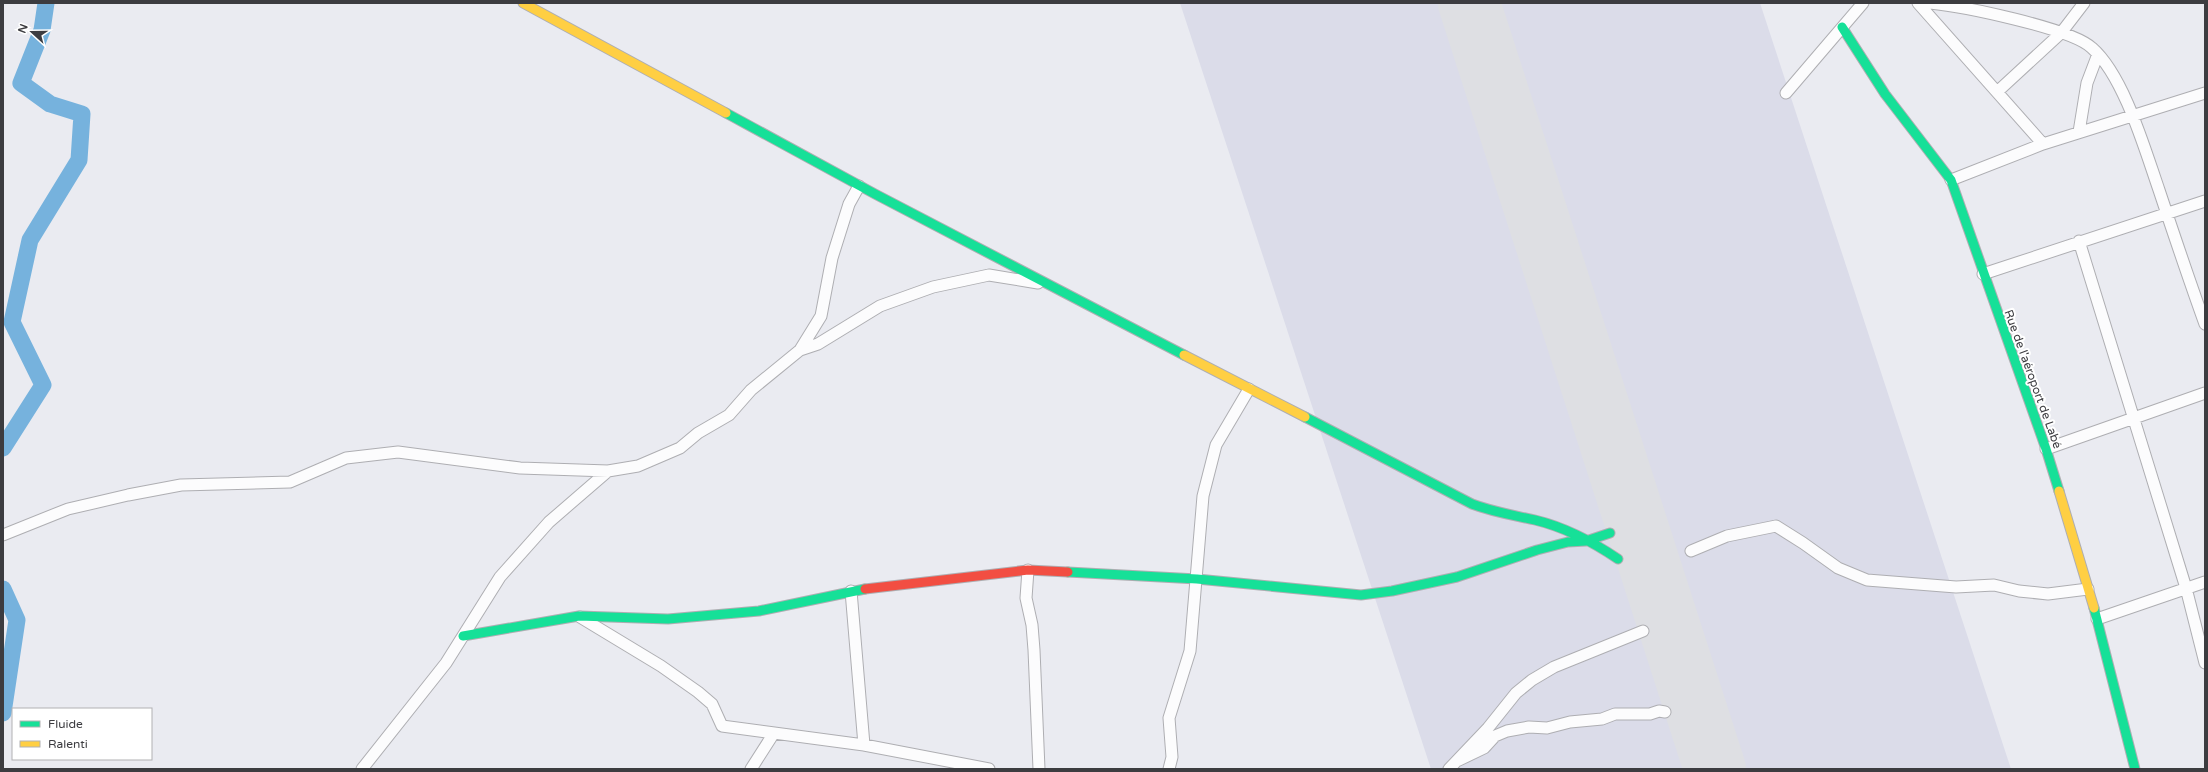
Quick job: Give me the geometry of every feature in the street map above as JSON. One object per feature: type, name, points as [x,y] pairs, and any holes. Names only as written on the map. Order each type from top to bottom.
[{"type":"street","points":[[523,3],[859,186],[1472,504],[1509,516],[1535,520],[1574,533],[1618,558]]},
{"type":"street","points":[[1786,93],[1863,3]]},
{"type":"street","points":[[1918,3],[2043,144]]},
{"type":"street","points":[[1930,3],[1975,10],[2061,33],[2092,48],[2098,54],[2108,67],[2133,116],[2205,324]]},
{"type":"street","points":[[1997,92],[2061,33],[2084,3]]},
{"type":"street","name":"Rue de l'aéroport de Labé","points":[[1842,27],[1885,94],[1951,180],[2046,449],[2097,619],[2135,769]]},
{"type":"street","points":[[2079,132],[2087,83],[2098,54]]},
{"type":"street","points":[[1951,180],[2043,144],[2205,93]]},
{"type":"street","points":[[3,535],[68,509],[128,495],[181,485],[290,482],[346,458],[398,452],[520,468],[608,471],[638,466],[680,448],[698,433],[729,415],[751,390],[800,350],[821,316],[832,258],[849,204],[859,186]]},
{"type":"street","points":[[1983,274],[2079,241],[2205,201]]},
{"type":"street","points":[[2079,241],[2186,588],[2205,663]]},
{"type":"street","points":[[800,350],[818,344],[880,306],[933,287],[989,275],[1048,284]]},
{"type":"street","points":[[1169,769],[1172,757],[1169,718],[1190,652],[1203,496],[1216,445],[1249,389]]},
{"type":"street","points":[[2046,449],[2205,393]]},
{"type":"street","points":[[362,769],[446,664],[505,571],[550,522],[608,471]]},
{"type":"street","points":[[1691,551],[1726,536],[1776,526],[1804,543],[1838,568],[1867,580],[1956,587],[1994,585],[2019,591],[2048,594],[2088,589]]},
{"type":"street","points":[[464,636],[579,616],[668,619],[759,610],[850,591],[1028,570],[1197,579],[1361,595],[1392,591],[1457,577],[1537,550],[1568,542],[1586,541],[1610,533]]},
{"type":"street","points":[[1028,570],[1026,598],[1032,625],[1034,650],[1039,769]]},
{"type":"street","points":[[2097,619],[2205,582]]},
{"type":"street","points":[[850,591],[864,745]]},
{"type":"street","points":[[579,616],[660,666],[698,692],[712,704],[722,726],[864,745],[989,769]]},
{"type":"street","points":[[1452,765],[1488,728],[1516,693],[1532,680],[1554,666],[1643,631]]},
{"type":"street","points":[[1452,765],[1484,748],[1495,736],[1507,731],[1529,727],[1537,729],[1547,728],[1570,722],[1602,719],[1615,714],[1665,712]]},
{"type":"street","points":[[751,769],[774,733]]},
{"type":"shaded area","points":[[1180,3],[1760,3],[2011,769],[1431,769]]},
{"type":"waterway","points":[[3,448],[43,385],[12,322],[30,240],[79,160],[82,114],[50,104],[21,83],[42,30],[46,3]]},
{"type":"waterway","points":[[3,589],[17,620],[3,713]]},
{"type":"runway","points":[[1469,3],[1715,769]]},
{"type":"traffic: fast","points":[[1842,27],[1885,94],[1951,180],[2046,449],[2059,491]]},
{"type":"traffic: fast","points":[[726,113],[875,194],[1184,355]]},
{"type":"traffic: fast","points":[[1305,417],[1472,504],[1557,527],[1588,541],[1618,559]]},
{"type":"traffic: fast","points":[[1068,572],[1197,579],[1361,595],[1392,591],[1457,577],[1537,550],[1568,542],[1586,541],[1610,533]]},
{"type":"traffic: fast","points":[[463,636],[579,616],[668,619],[759,611],[865,589]]},
{"type":"traffic: fast","points":[[2094,608],[2135,769]]},
{"type":"traffic: slow","points":[[523,3],[726,113]]},
{"type":"traffic: slow","points":[[1184,355],[1305,417]]},
{"type":"traffic: slow","points":[[2059,491],[2094,608]]},
{"type":"traffic: jam","points":[[865,589],[1028,570],[1068,572]]}]
